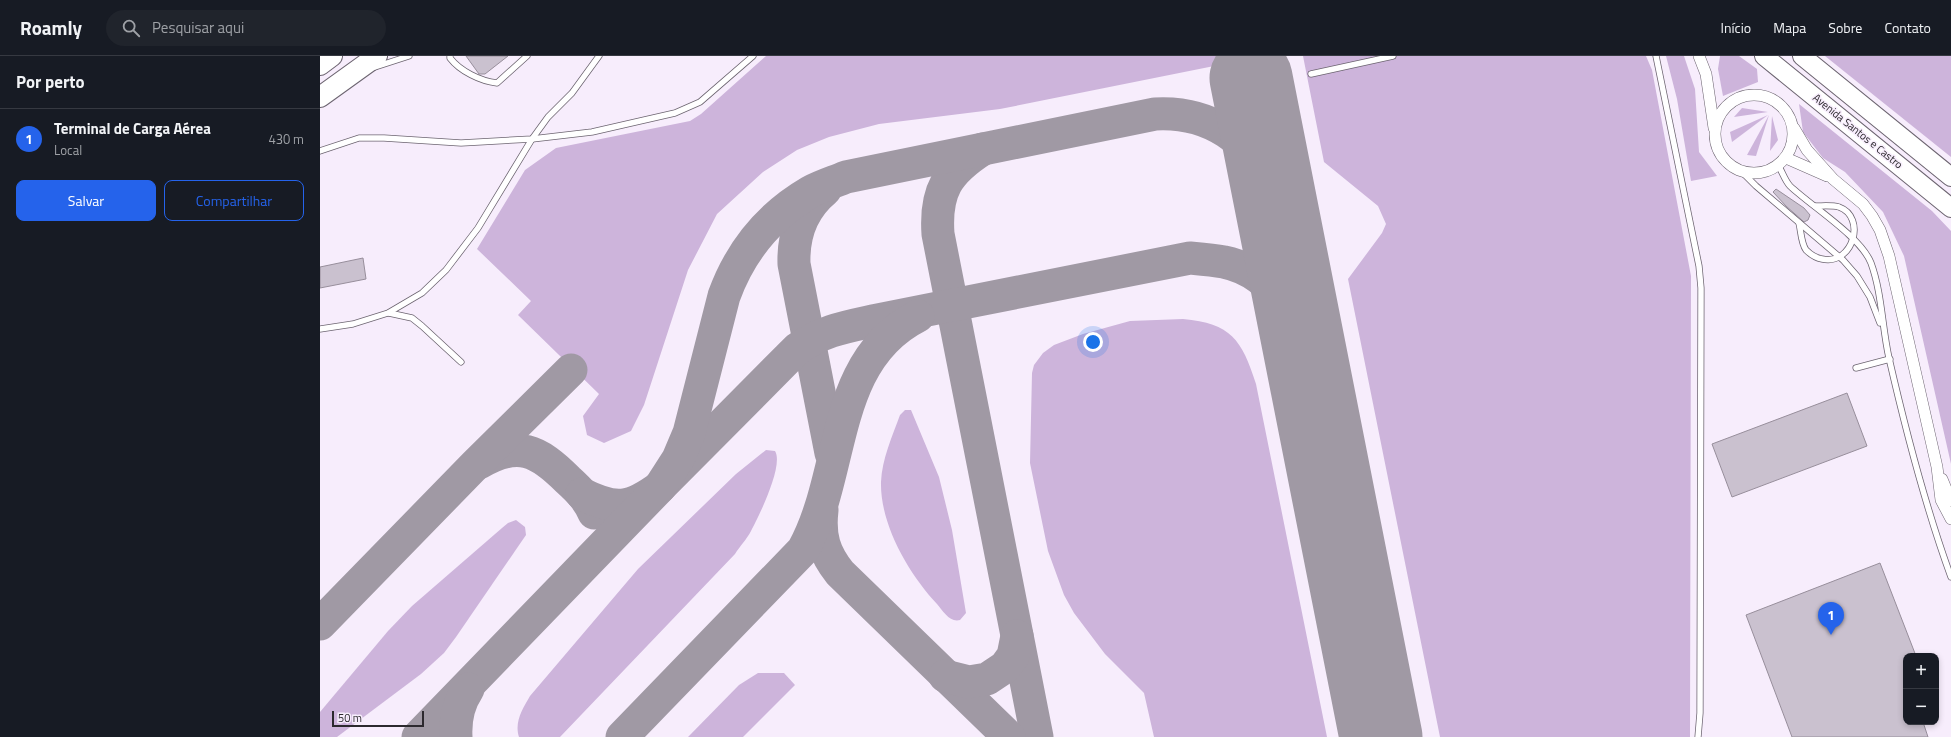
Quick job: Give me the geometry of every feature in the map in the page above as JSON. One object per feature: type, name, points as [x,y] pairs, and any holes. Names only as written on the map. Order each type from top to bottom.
[{"type":"highway","points":[[320,65],[332,56]]},
{"type":"highway","points":[[320,97],[377,56]]},
{"type":"main road","name":"Avenida Santos e Castro","points":[[1764,56],[1835,112],[1951,208]]},
{"type":"main road","name":"Avenida Santos e Castro","points":[[1802,56],[1951,177]]},
{"type":"street","points":[[1699,56],[1706,74],[1716,144],[1725,160],[1741,171],[1760,172],[1782,161],[1793,142],[1794,128]]},
{"type":"street","points":[[1715,134],[1717,121],[1723,110],[1733,100],[1745,95],[1758,94],[1771,98],[1782,105],[1790,116],[1794,128],[1807,150],[1833,179],[1863,204],[1880,230],[1889,256],[1937,468],[1941,500],[1951,519]]},
{"type":"street","points":[[1782,161],[1808,166],[1833,179]]},
{"type":"street","points":[[1937,468],[1951,501]]},
{"type":"lane","points":[[354,74],[409,56]]},
{"type":"lane","points":[[450,56],[456,66],[485,82],[497,83],[527,56]]},
{"type":"lane","points":[[320,329],[353,324],[388,313],[422,293],[446,270],[463,249],[501,192],[532,139],[548,117],[572,93],[599,56]]},
{"type":"lane","points":[[320,151],[359,138],[384,138],[461,143],[532,139],[592,132],[675,112],[700,102],[753,56]]},
{"type":"lane","points":[[1311,74],[1393,56]]},
{"type":"lane","points":[[1656,56],[1697,258],[1701,288],[1700,705],[1698,737]]},
{"type":"lane","points":[[1782,161],[1789,185],[1854,240],[1864,251],[1871,263],[1878,290],[1884,332],[1890,359],[1924,498],[1951,577]]},
{"type":"lane","points":[[1741,171],[1756,186],[1839,257],[1858,276],[1870,297],[1884,332]]},
{"type":"lane","points":[[1799,223],[1806,250],[1816,258],[1828,260],[1839,257],[1848,249],[1854,240],[1854,226],[1850,216],[1841,208],[1815,206]]},
{"type":"lane","points":[[388,313],[412,318],[461,362]]},
{"type":"lane","points":[[1856,368],[1890,359]]},
{"type":"shaded area","points":[[766,56],[1264,56],[1000,109],[879,124],[829,137],[797,150],[763,172],[717,214],[688,270],[644,405],[631,431],[604,443],[587,435],[583,416],[599,394],[518,315],[531,301],[477,249],[525,170],[556,148],[690,121],[701,114]]},
{"type":"shaded area","points":[[1303,56],[1646,56],[1652,70],[1691,276],[1690,737],[1440,737],[1348,279],[1382,233],[1386,224],[1378,206],[1324,162]]},
{"type":"shaded area","points":[[1666,56],[1684,56],[1695,89],[1699,152],[1717,176],[1691,181],[1677,99]]},
{"type":"shaded area","points":[[1720,56],[1739,56],[1757,69],[1758,82],[1723,96],[1718,69]]},
{"type":"shaded area","points":[[1825,56],[1951,56],[1951,157]]},
{"type":"shaded area","points":[[1799,104],[1932,211],[1951,231],[1951,464],[1904,256],[1883,212],[1845,172],[1823,158],[1803,132]]},
{"type":"shaded area","points":[[1742,108],[1768,112],[1734,117]]},
{"type":"shaded area","points":[[1768,115],[1732,142],[1730,132]]},
{"type":"shaded area","points":[[1769,115],[1756,156],[1747,155]]},
{"type":"shaded area","points":[[1772,116],[1778,140],[1770,151]]},
{"type":"shaded area","points":[[1183,319],[1199,321],[1224,330],[1232,336],[1239,345],[1251,369],[1256,384],[1327,737],[1154,737],[1144,693],[1105,654],[1074,613],[1064,595],[1048,551],[1030,463],[1032,373],[1034,365],[1043,353],[1054,345],[1083,334],[1130,321]]},
{"type":"shaded area","points":[[905,410],[911,410],[939,477],[952,530],[966,613],[960,620],[953,620],[947,616],[916,578],[898,548],[885,515],[881,482],[883,465],[900,415]]},
{"type":"shaded area","points":[[766,450],[775,451],[777,458],[773,479],[755,524],[748,537],[735,554],[560,737],[519,737],[518,721],[530,696],[638,569],[736,474]]},
{"type":"shaded area","points":[[516,520],[525,527],[526,535],[444,653],[421,674],[337,737],[320,737],[320,712],[388,631],[412,606],[508,523]]},
{"type":"shaded area","points":[[758,673],[784,673],[795,685],[743,737],[688,737],[739,685]]},
{"type":"building","points":[[466,56],[508,56],[485,74],[479,74]]},
{"type":"building","points":[[1776,189],[1804,208],[1810,215],[1808,220],[1804,222],[1786,206],[1773,192]]},
{"type":"building","points":[[363,258],[366,279],[320,288],[320,267]]},
{"type":"building","points":[[1847,393],[1867,446],[1732,497],[1712,444]]},
{"type":"building","points":[[1880,563],[1915,653],[1903,653],[1903,725],[1924,725],[1928,737],[1792,737],[1746,615]]},
{"type":"taxiway","points":[[418,737],[660,487],[678,459],[689,433],[724,296],[738,265],[747,250],[769,224],[782,212],[810,192],[846,177],[1155,114],[1175,114],[1193,117],[1210,123],[1226,132],[1253,156],[1272,190]]},
{"type":"taxiway","points":[[983,149],[960,166],[946,184],[941,194],[939,206],[938,234],[1037,737]]},
{"type":"taxiway","points":[[825,190],[810,206],[800,224],[795,243],[794,264],[831,453]]},
{"type":"taxiway","points":[[582,494],[604,503],[614,505],[622,505],[640,500],[660,487],[797,349],[816,337],[826,333],[877,320],[1190,258],[1224,262],[1253,273],[1265,282],[1284,304],[1299,331],[1304,345]]},
{"type":"taxiway","points":[[622,737],[803,550],[817,520],[827,487],[843,421],[854,390],[869,361],[889,336],[918,316]]},
{"type":"taxiway","points":[[320,624],[475,465],[571,370]]},
{"type":"taxiway","points":[[479,463],[493,456],[516,450],[537,455],[547,461],[576,487],[586,499],[594,513]]},
{"type":"taxiway","points":[[822,510],[821,528],[824,544],[826,551],[840,573],[1009,737]]},
{"type":"taxiway","points":[[945,676],[969,682],[987,679],[1005,667],[1013,656],[1017,636]]},
{"type":"taxiway","points":[[456,737],[458,712],[468,689]]},
{"type":"runway","points":[[1251,78],[1381,737]]},
{"type":"place","name":"Terminal de Carga Aérea","points":[[1831,635]]}]
